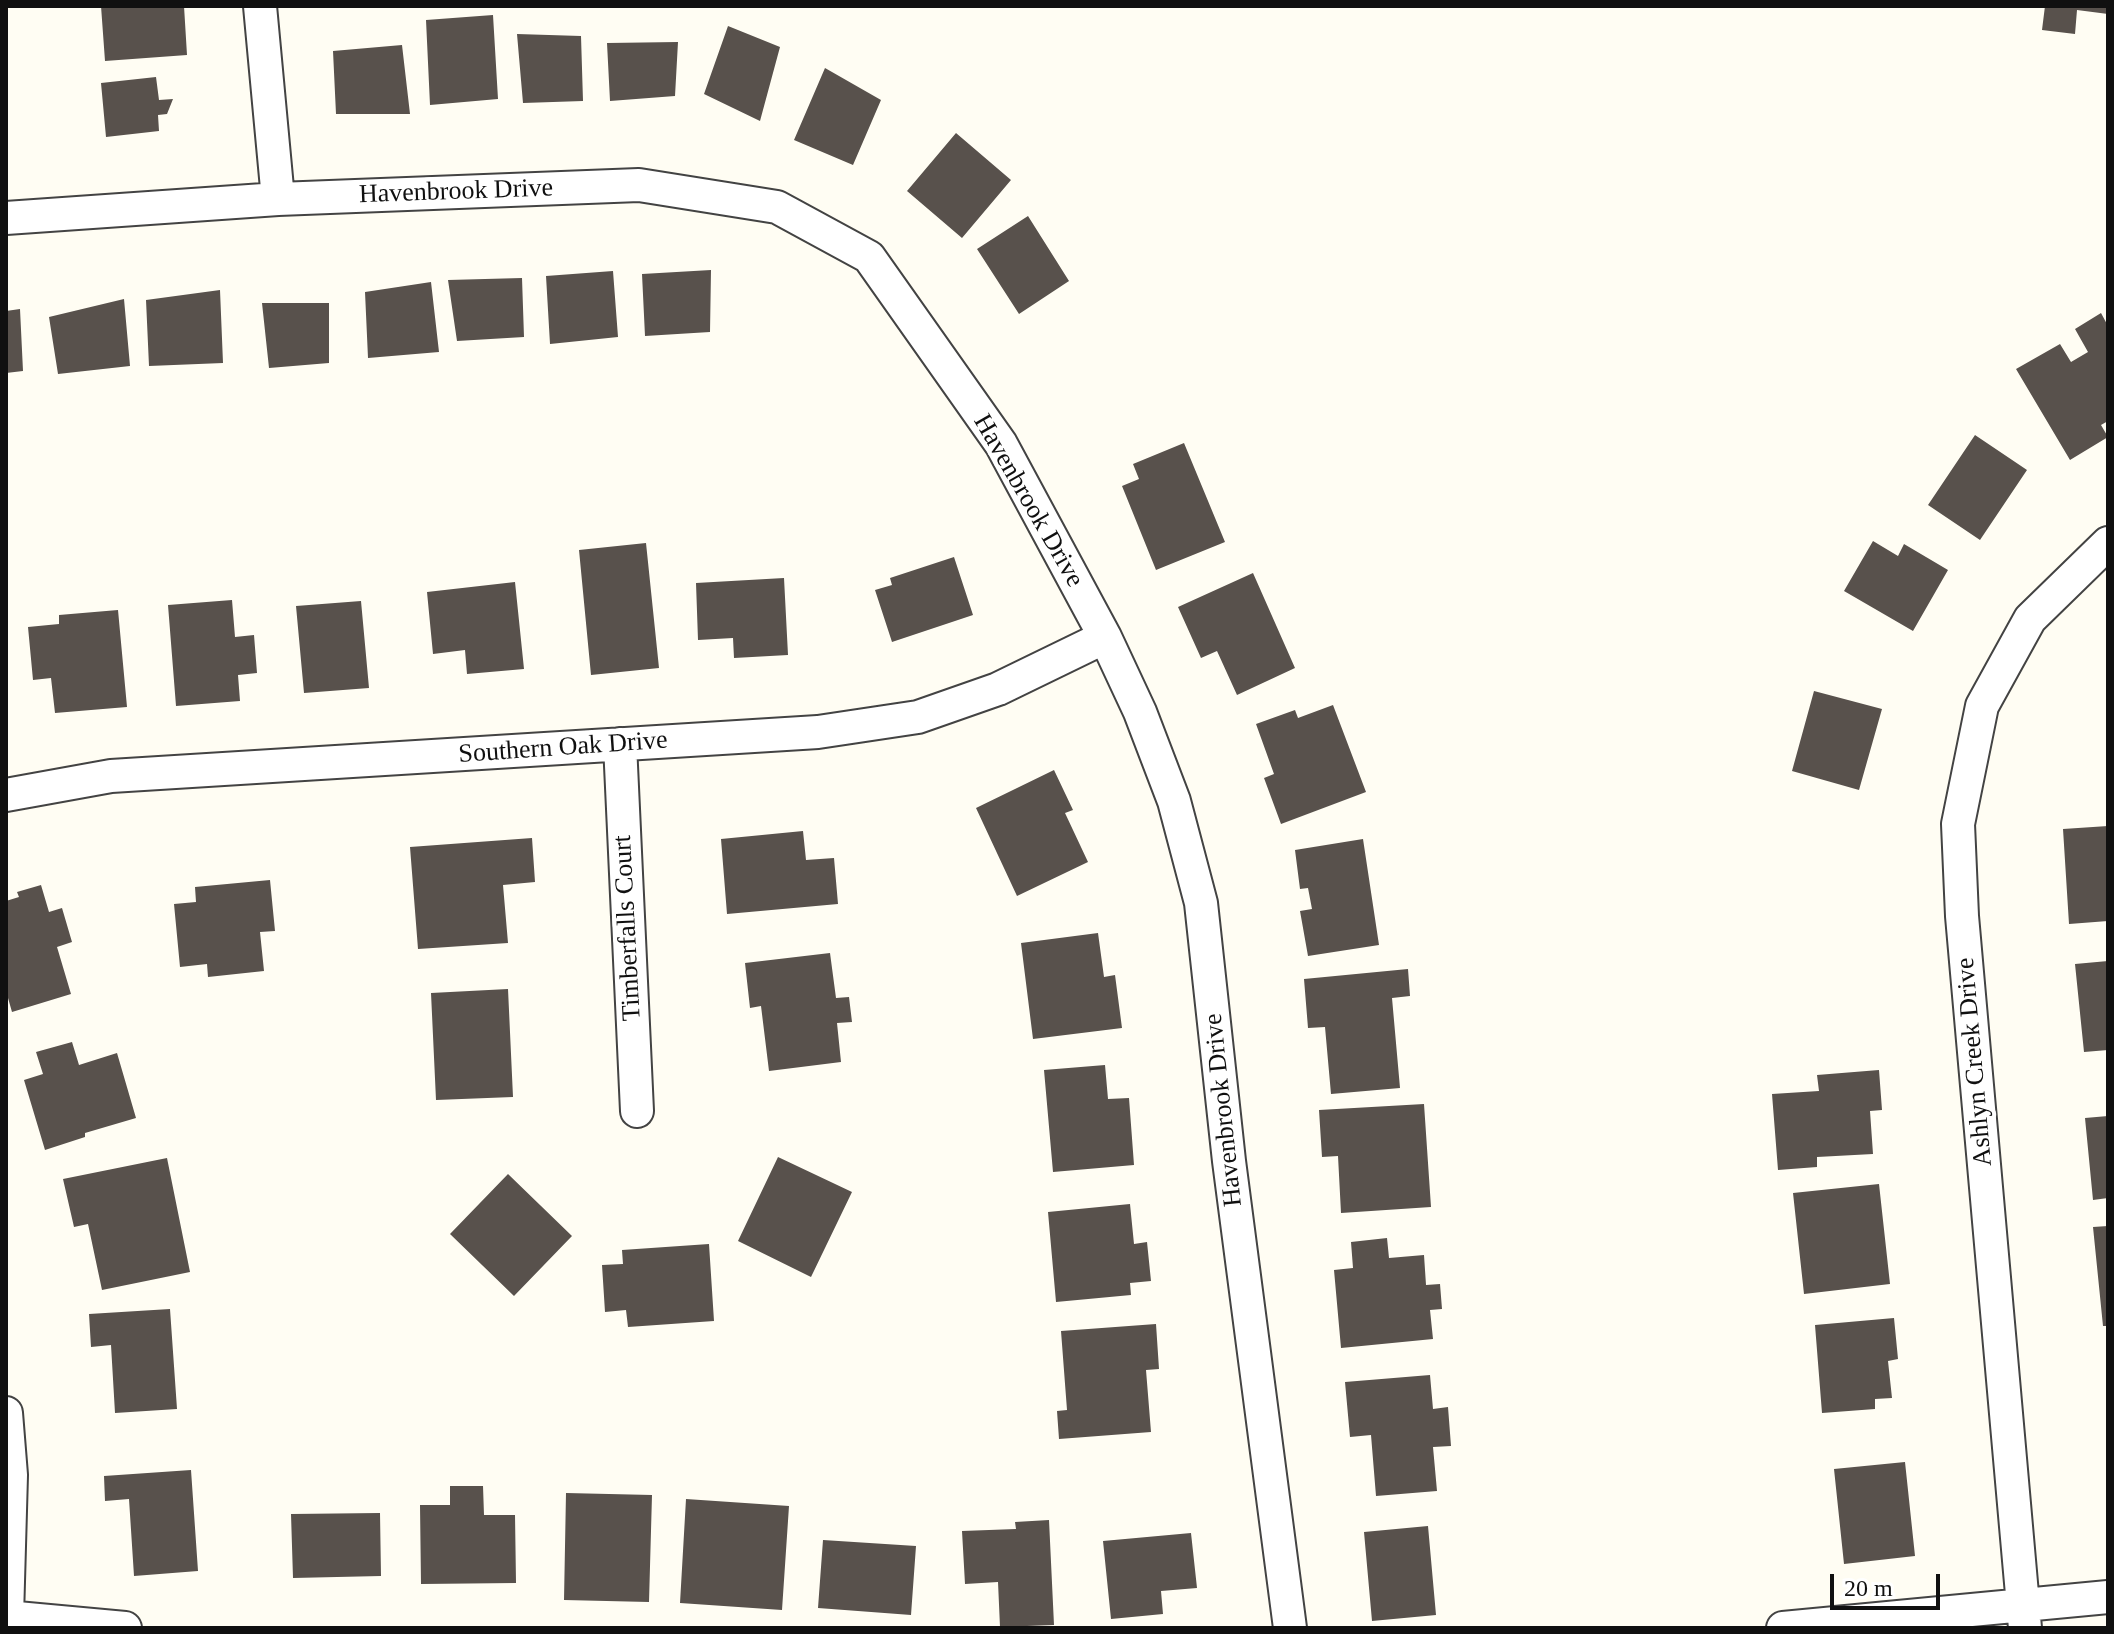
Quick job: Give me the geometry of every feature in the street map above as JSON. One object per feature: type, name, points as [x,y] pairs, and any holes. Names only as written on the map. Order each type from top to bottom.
[{"type":"street","points":[[260,6],[278,199]]},
{"type":"street","name":"Havenbrook Drive","points":[[6,218],[278,199],[639,185],[777,207],[869,257],[1001,444],[1105,637],[1140,712],[1174,801],[1201,903],[1230,1176],[1290,1628]]},
{"type":"street","name":"Ashlyn Creek Drive","points":[[2024,1616],[1962,916],[1958,824],[1982,706],[2030,619],[2108,543]]},
{"type":"street","name":"Southern Oak Drive","points":[[6,795],[111,776],[818,732],[918,717],[998,689],[1105,637]]},
{"type":"street","name":"Timberfalls Court","points":[[620,744],[637,1111]]},
{"type":"street","points":[[6,1413],[11,1475],[6,1617],[125,1628]]},
{"type":"street","points":[[1783,1628],[2024,1616],[2108,1597]]},
{"type":"building","points":[[101,6],[184,6],[187,55],[105,61]]},
{"type":"building","points":[[2045,6],[2108,6],[2108,14],[2077,10],[2075,34],[2042,30]]},
{"type":"building","points":[[493,15],[498,99],[430,105],[426,20]]},
{"type":"building","points":[[728,26],[780,47],[760,121],[704,94]]},
{"type":"building","points":[[517,34],[581,36],[583,101],[523,103]]},
{"type":"building","points":[[678,42],[675,96],[610,101],[607,43]]},
{"type":"building","points":[[402,45],[410,114],[336,114],[333,51]]},
{"type":"building","points":[[825,68],[881,100],[853,165],[794,140]]},
{"type":"building","points":[[156,77],[159,100],[173,99],[167,114],[158,115],[159,131],[106,137],[101,83]]},
{"type":"building","points":[[956,133],[1011,180],[962,238],[907,191]]},
{"type":"building","points":[[1028,216],[1069,281],[1019,314],[977,249]]},
{"type":"building","points":[[711,270],[710,332],[645,336],[642,274]]},
{"type":"building","points":[[613,271],[618,337],[550,344],[546,276]]},
{"type":"building","points":[[522,278],[524,337],[457,341],[448,280]]},
{"type":"building","points":[[431,282],[439,352],[368,358],[365,292]]},
{"type":"building","points":[[220,290],[223,363],[149,366],[146,300]]},
{"type":"building","points":[[124,299],[130,366],[58,374],[49,317]]},
{"type":"building","points":[[262,303],[329,303],[329,363],[269,368]]},
{"type":"building","points":[[20,309],[23,371],[6,373],[6,311]]},
{"type":"building","points":[[2101,313],[2108,326],[2108,421],[2101,425],[2108,437],[2070,460],[2016,369],[2060,344],[2071,362],[2088,352],[2075,329]]},
{"type":"building","points":[[1975,435],[2027,470],[1980,540],[1928,505]]},
{"type":"building","points":[[1184,443],[1225,542],[1156,570],[1122,486],[1139,479],[1133,464]]},
{"type":"building","points":[[1873,541],[1898,556],[1904,544],[1948,570],[1913,631],[1844,591]]},
{"type":"building","points":[[646,543],[659,668],[591,675],[579,550]]},
{"type":"building","points":[[954,557],[973,615],[892,642],[875,590],[892,585],[890,578]]},
{"type":"building","points":[[1253,573],[1295,668],[1237,695],[1217,651],[1201,658],[1178,607]]},
{"type":"building","points":[[784,578],[788,655],[734,658],[733,638],[698,640],[696,583]]},
{"type":"building","points":[[515,582],[524,669],[467,674],[465,650],[433,654],[427,592]]},
{"type":"building","points":[[232,600],[235,637],[254,635],[257,673],[238,675],[240,701],[176,706],[168,605]]},
{"type":"building","points":[[361,601],[369,688],[304,693],[296,606]]},
{"type":"building","points":[[118,610],[127,707],[55,713],[51,678],[33,680],[28,627],[59,624],[59,615]]},
{"type":"building","points":[[1814,691],[1882,709],[1859,790],[1792,771]]},
{"type":"building","points":[[1333,705],[1366,792],[1281,824],[1264,778],[1274,774],[1256,724],[1295,710],[1298,718]]},
{"type":"building","points":[[1054,770],[1073,810],[1065,813],[1088,862],[1017,896],[976,808]]},
{"type":"building","points":[[2108,826],[2108,921],[2069,924],[2063,829]]},
{"type":"building","points":[[803,831],[806,860],[834,858],[838,904],[727,914],[721,839]]},
{"type":"building","points":[[532,838],[535,882],[503,885],[508,943],[418,949],[410,847]]},
{"type":"building","points":[[1363,839],[1379,945],[1308,956],[1300,911],[1312,909],[1308,888],[1300,889],[1295,850]]},
{"type":"building","points":[[270,880],[275,931],[260,932],[264,971],[208,977],[207,964],[180,967],[174,904],[196,902],[195,887]]},
{"type":"building","points":[[41,885],[49,912],[62,908],[72,942],[57,947],[71,994],[12,1012],[6,991],[6,901],[19,897],[17,892]]},
{"type":"building","points":[[1098,933],[1104,977],[1115,975],[1122,1028],[1033,1039],[1021,943]]},
{"type":"building","points":[[830,953],[836,998],[849,997],[852,1022],[837,1023],[841,1062],[769,1071],[761,1006],[750,1008],[745,963]]},
{"type":"building","points":[[2108,961],[2108,1050],[2084,1052],[2075,964]]},
{"type":"building","points":[[1408,969],[1410,996],[1392,998],[1400,1088],[1331,1094],[1325,1027],[1308,1028],[1304,979]]},
{"type":"building","points":[[508,989],[513,1097],[436,1100],[431,993]]},
{"type":"building","points":[[72,1042],[79,1065],[117,1053],[136,1118],[85,1133],[85,1137],[45,1150],[24,1080],[43,1074],[36,1052]]},
{"type":"building","points":[[1105,1065],[1108,1099],[1129,1098],[1134,1165],[1053,1172],[1044,1070]]},
{"type":"building","points":[[1879,1070],[1882,1110],[1870,1111],[1873,1154],[1817,1157],[1817,1167],[1778,1170],[1772,1094],[1819,1091],[1817,1075]]},
{"type":"building","points":[[1424,1104],[1431,1207],[1341,1213],[1338,1156],[1322,1157],[1319,1110]]},
{"type":"building","points":[[2108,1116],[2108,1198],[2093,1200],[2085,1118]]},
{"type":"building","points":[[778,1157],[852,1192],[811,1277],[738,1241]]},
{"type":"building","points":[[167,1158],[190,1272],[102,1290],[88,1224],[74,1227],[63,1179]]},
{"type":"building","points":[[508,1174],[572,1236],[514,1296],[450,1234]]},
{"type":"building","points":[[1879,1184],[1890,1284],[1804,1294],[1793,1193]]},
{"type":"building","points":[[1130,1204],[1134,1244],[1147,1242],[1151,1281],[1130,1283],[1131,1295],[1056,1302],[1048,1212]]},
{"type":"building","points":[[2108,1226],[2108,1326],[2103,1326],[2093,1227]]},
{"type":"building","points":[[1387,1238],[1389,1258],[1424,1255],[1426,1285],[1440,1284],[1442,1309],[1430,1310],[1433,1339],[1341,1348],[1334,1270],[1353,1268],[1351,1242]]},
{"type":"building","points":[[709,1244],[714,1321],[628,1327],[626,1310],[605,1312],[602,1265],[623,1264],[622,1250]]},
{"type":"building","points":[[170,1309],[177,1409],[115,1413],[111,1345],[91,1347],[89,1314]]},
{"type":"building","points":[[1894,1318],[1898,1359],[1888,1361],[1892,1398],[1875,1399],[1875,1409],[1822,1413],[1815,1325]]},
{"type":"building","points":[[1156,1324],[1159,1369],[1146,1370],[1151,1432],[1059,1439],[1057,1411],[1067,1410],[1061,1331]]},
{"type":"building","points":[[1430,1375],[1433,1409],[1448,1407],[1451,1446],[1433,1447],[1437,1491],[1376,1496],[1371,1435],[1350,1437],[1345,1382]]},
{"type":"building","points":[[1905,1462],[1915,1556],[1844,1564],[1834,1469]]},
{"type":"building","points":[[191,1470],[198,1571],[134,1576],[129,1499],[105,1501],[104,1476]]},
{"type":"building","points":[[450,1486],[483,1486],[484,1515],[515,1515],[516,1583],[421,1584],[420,1505],[450,1505]]},
{"type":"building","points":[[566,1493],[652,1495],[649,1602],[564,1600]]},
{"type":"building","points":[[686,1499],[789,1506],[782,1610],[680,1603]]},
{"type":"building","points":[[380,1513],[381,1576],[293,1578],[291,1514]]},
{"type":"building","points":[[1049,1520],[1054,1625],[1000,1627],[998,1582],[965,1584],[962,1531],[1016,1529],[1015,1522]]},
{"type":"building","points":[[1428,1526],[1436,1615],[1372,1621],[1364,1532]]},
{"type":"building","points":[[1191,1533],[1197,1588],[1161,1591],[1163,1614],[1111,1619],[1103,1541]]},
{"type":"building","points":[[823,1540],[916,1546],[911,1615],[818,1608]]}]
